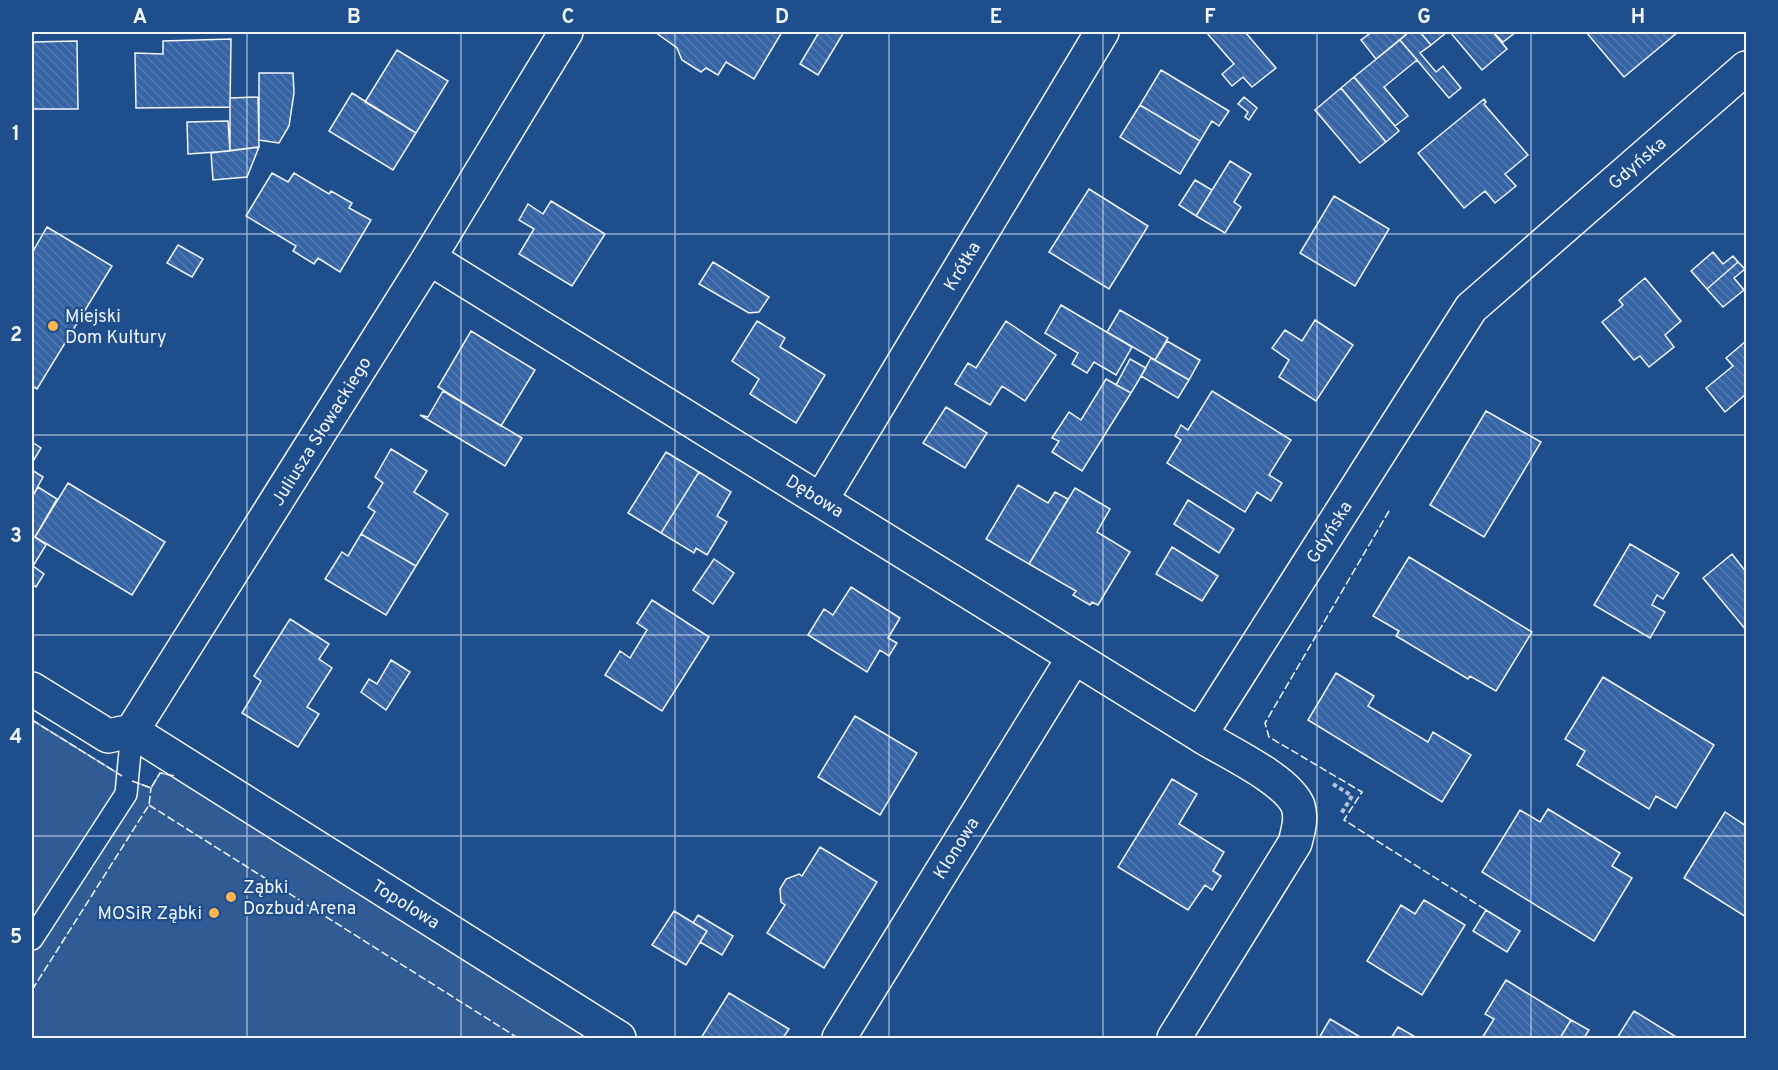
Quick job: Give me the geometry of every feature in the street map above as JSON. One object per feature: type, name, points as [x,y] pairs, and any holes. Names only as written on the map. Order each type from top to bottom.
[{"type":"street","name":"Juliusza Słowackiego","points":[[132,731],[429,258],[566,32]]},
{"type":"street","name":"Krótka","points":[[821,500],[1102,32]]},
{"type":"street","name":"Gdyńska","points":[[1200,735],[1470,308],[1746,68]]},
{"type":"street","name":"Dębowa","points":[[429,258],[1200,735]]},
{"type":"street","name":"Klonowa","points":[[839,1038],[1074,657]]},
{"type":"street","points":[[32,689],[108,736],[132,731]]},
{"type":"street","name":"Topolowa","points":[[132,731],[619,1038]]},
{"type":"street","points":[[1174,1038],[1295,843],[1300,822],[1298,806],[1289,793],[1271,779],[1200,735]]},
{"type":"lane","points":[[32,939],[126,794],[132,731]]},
{"type":"path","points":[[1323,778],[1352,796],[1340,816]]},
{"type":"shaded area","name":"Ząbki Dozbud Arena","points":[[32,720],[127,779],[151,788],[160,773],[175,776],[600,1038],[32,1038]]},
{"type":"building","points":[[655,32],[782,32],[754,79],[726,62],[718,75],[706,68],[701,72],[682,60],[677,48]]},
{"type":"building","points":[[819,32],[844,32],[818,75],[800,64]]},
{"type":"building","points":[[1206,32],[1245,32],[1276,68],[1252,87],[1243,77],[1232,86],[1222,74],[1234,64]]},
{"type":"building","points":[[1372,32],[1409,32],[1376,59],[1361,40]]},
{"type":"building","points":[[1409,32],[1420,32],[1431,45],[1420,53],[1436,72],[1443,66],[1461,88],[1449,98],[1400,40]]},
{"type":"building","points":[[1420,32],[1447,32],[1431,45]]},
{"type":"building","points":[[1450,32],[1493,32],[1507,49],[1482,70]]},
{"type":"building","points":[[1493,32],[1516,32],[1503,42]]},
{"type":"building","points":[[1586,32],[1678,32],[1624,77]]},
{"type":"building","points":[[231,39],[230,107],[136,108],[135,53],[163,54],[163,41]]},
{"type":"building","points":[[1400,40],[1417,60],[1384,87],[1408,116],[1395,126],[1354,77]]},
{"type":"building","points":[[77,41],[78,109],[32,109],[32,42]]},
{"type":"building","points":[[397,50],[448,81],[416,133],[365,102]]},
{"type":"building","points":[[1161,70],[1229,111],[1219,126],[1212,121],[1200,141],[1140,105]]},
{"type":"building","points":[[259,73],[293,73],[294,93],[289,126],[279,143],[259,140]]},
{"type":"building","points":[[1354,77],[1399,131],[1386,142],[1341,88]]},
{"type":"building","points":[[1341,88],[1386,142],[1360,163],[1315,110]]},
{"type":"building","points":[[352,93],[416,133],[393,170],[329,131]]},
{"type":"building","points":[[258,97],[259,147],[230,151],[230,98]]},
{"type":"building","points":[[1244,97],[1257,108],[1249,120],[1245,117],[1248,112],[1238,104]]},
{"type":"building","points":[[1484,99],[1486,102],[1484,104],[1528,155],[1505,174],[1516,186],[1495,203],[1485,191],[1464,208],[1418,153]]},
{"type":"building","points":[[1140,105],[1200,141],[1180,174],[1120,137]]},
{"type":"building","points":[[228,121],[230,151],[188,154],[187,122]]},
{"type":"building","points":[[259,147],[247,177],[213,180],[211,153]]},
{"type":"building","points":[[1230,161],[1251,174],[1234,202],[1241,207],[1225,233],[1196,216]]},
{"type":"building","points":[[272,173],[288,182],[294,173],[329,194],[331,191],[352,203],[349,208],[371,220],[340,272],[318,258],[314,264],[293,251],[296,246],[246,216]]},
{"type":"building","points":[[1195,180],[1212,190],[1196,216],[1179,205]]},
{"type":"building","points":[[1089,189],[1148,226],[1109,289],[1049,252]]},
{"type":"building","points":[[1334,196],[1389,229],[1355,286],[1300,253]]},
{"type":"building","points":[[551,201],[605,234],[572,286],[519,254],[534,229],[519,220],[528,204],[543,214]]},
{"type":"building","name":"Miejski Dom Kultury","points":[[47,227],[112,266],[37,389],[32,386],[32,253]]},
{"type":"building","points":[[178,245],[203,259],[192,277],[167,263]]},
{"type":"building","points":[[1713,252],[1723,264],[1733,256],[1738,262],[1707,289],[1691,271]]},
{"type":"building","points":[[713,262],[769,297],[759,312],[749,313],[699,284]]},
{"type":"building","points":[[1738,262],[1745,269],[1734,278],[1744,290],[1723,307],[1707,289]]},
{"type":"building","points":[[1645,278],[1681,321],[1665,335],[1674,347],[1649,367],[1640,356],[1634,360],[1602,322],[1623,305],[1619,300]]},
{"type":"building","points":[[1061,305],[1132,347],[1116,375],[1094,362],[1087,373],[1072,364],[1078,353],[1045,333]]},
{"type":"building","points":[[1120,310],[1168,338],[1155,360],[1107,332]]},
{"type":"building","points":[[1315,320],[1353,345],[1316,401],[1279,377],[1289,360],[1272,348],[1285,330],[1302,341]]},
{"type":"building","points":[[757,321],[785,338],[780,347],[825,375],[796,423],[750,394],[759,379],[732,361]]},
{"type":"building","points":[[1006,321],[1056,355],[1025,401],[1002,386],[990,405],[955,384],[968,363],[976,368]]},
{"type":"building","points":[[471,331],[535,370],[501,426],[438,387]]},
{"type":"building","points":[[1167,341],[1200,360],[1189,380],[1155,360]]},
{"type":"building","points":[[1746,341],[1746,394],[1725,412],[1706,388],[1733,366],[1726,358]]},
{"type":"building","points":[[1151,358],[1189,380],[1178,398],[1141,376]]},
{"type":"building","points":[[1130,359],[1146,368],[1131,393],[1116,385]]},
{"type":"building","points":[[1106,379],[1131,393],[1082,471],[1052,452],[1059,441],[1052,438],[1069,412],[1081,420]]},
{"type":"building","points":[[443,391],[522,438],[505,466],[420,415],[428,417]]},
{"type":"building","points":[[1212,391],[1291,440],[1269,475],[1282,483],[1271,501],[1257,492],[1245,512],[1167,463],[1181,440],[1175,436],[1181,425],[1188,430]]},
{"type":"building","points":[[946,407],[987,433],[965,468],[923,443]]},
{"type":"building","points":[[1486,411],[1541,442],[1484,537],[1430,505]]},
{"type":"building","points":[[32,442],[41,448],[32,463]]},
{"type":"building","points":[[391,449],[427,471],[414,492],[448,514],[416,566],[361,534],[375,512],[368,507],[383,483],[375,477]]},
{"type":"building","points":[[666,452],[699,472],[661,533],[628,513]]},
{"type":"building","points":[[32,470],[43,477],[32,497]]},
{"type":"building","points":[[699,472],[731,492],[717,516],[727,522],[707,555],[696,548],[694,553],[661,533]]},
{"type":"building","points":[[68,483],[165,542],[132,595],[35,537]]},
{"type":"building","points":[[1018,485],[1048,503],[1055,492],[1068,499],[1029,564],[986,539]]},
{"type":"building","points":[[38,487],[57,499],[35,537],[32,535],[32,497]]},
{"type":"building","points":[[1075,488],[1110,509],[1097,532],[1130,552],[1098,605],[1092,602],[1090,605],[1073,595],[1076,591],[1029,564]]},
{"type":"building","points":[[1188,500],[1234,529],[1219,553],[1174,524]]},
{"type":"building","points":[[361,534],[416,566],[386,615],[325,579],[342,552],[348,556]]},
{"type":"building","points":[[32,535],[46,545],[33,566],[44,574],[36,587],[32,584]]},
{"type":"building","points":[[1630,544],[1679,573],[1663,599],[1657,595],[1652,605],[1665,612],[1650,638],[1594,605]]},
{"type":"building","points":[[1172,547],[1218,576],[1202,601],[1156,574]]},
{"type":"building","points":[[1732,554],[1746,572],[1746,630],[1703,578]]},
{"type":"building","points":[[1409,557],[1532,632],[1496,691],[1470,676],[1468,679],[1396,636],[1399,631],[1373,616]]},
{"type":"building","points":[[714,559],[734,573],[713,604],[693,590]]},
{"type":"building","points":[[851,587],[900,618],[888,638],[897,643],[889,656],[880,650],[867,672],[808,635],[824,609],[833,615]]},
{"type":"building","points":[[652,600],[709,637],[662,711],[605,675],[620,651],[630,658],[647,630],[637,623]]},
{"type":"building","points":[[290,619],[329,644],[319,659],[332,668],[307,707],[319,714],[298,747],[242,713],[261,681],[254,676]]},
{"type":"building","points":[[391,660],[410,672],[386,710],[361,692],[369,679],[377,684]]},
{"type":"building","points":[[1336,673],[1374,696],[1368,706],[1428,742],[1433,732],[1471,755],[1442,802],[1308,720]]},
{"type":"building","points":[[1603,677],[1714,745],[1676,808],[1656,796],[1649,809],[1577,765],[1585,751],[1565,739]]},
{"type":"building","points":[[855,716],[917,753],[880,815],[818,777]]},
{"type":"building","points":[[1172,779],[1197,794],[1179,824],[1224,852],[1213,871],[1221,876],[1212,890],[1205,885],[1188,910],[1118,867]]},
{"type":"building","points":[[1548,809],[1620,853],[1612,866],[1632,878],[1594,941],[1482,872],[1520,810],[1540,822]]},
{"type":"building","points":[[1725,812],[1746,826],[1746,917],[1684,878]]},
{"type":"building","points":[[820,847],[877,882],[824,968],[767,933],[785,905],[781,902],[780,889],[786,879],[799,874],[802,876]]},
{"type":"building","points":[[1424,900],[1465,925],[1422,995],[1367,961],[1401,905],[1415,914]]},
{"type":"building","points":[[1486,910],[1520,931],[1507,952],[1473,931]]},
{"type":"building","points":[[674,911],[707,931],[686,965],[652,945]]},
{"type":"building","points":[[698,915],[733,936],[722,955],[700,942],[707,931],[693,923]]},
{"type":"building","points":[[1506,980],[1571,1020],[1560,1038],[1482,1038],[1494,1019],[1485,1014]]},
{"type":"building","points":[[729,993],[789,1029],[783,1038],[701,1038]]},
{"type":"building","points":[[1634,1011],[1678,1038],[1617,1038]]},
{"type":"building","points":[[1330,1019],[1362,1038],[1319,1038]]},
{"type":"building","points":[[1571,1020],[1589,1030],[1584,1038],[1560,1038]]},
{"type":"building","points":[[1398,1027],[1417,1038],[1391,1038]]},
{"type":"fence","points":[[1389,511],[1265,723],[1269,737],[1362,792],[1344,820],[1486,910]]},
{"type":"fence","points":[[32,720],[122,776]]},
{"type":"fence","points":[[132,781],[151,788],[160,773],[176,776]]},
{"type":"fence","points":[[32,990],[149,805],[151,788]]},
{"type":"fence","points":[[149,805],[518,1038]]},
{"type":"place","name":"Miejski Dom Kultury","points":[[53,326]]},
{"type":"place","name":"Ząbki Dozbud Arena","points":[[231,897]]},
{"type":"place","name":"MOSiR Ząbki","points":[[214,913]]}]
